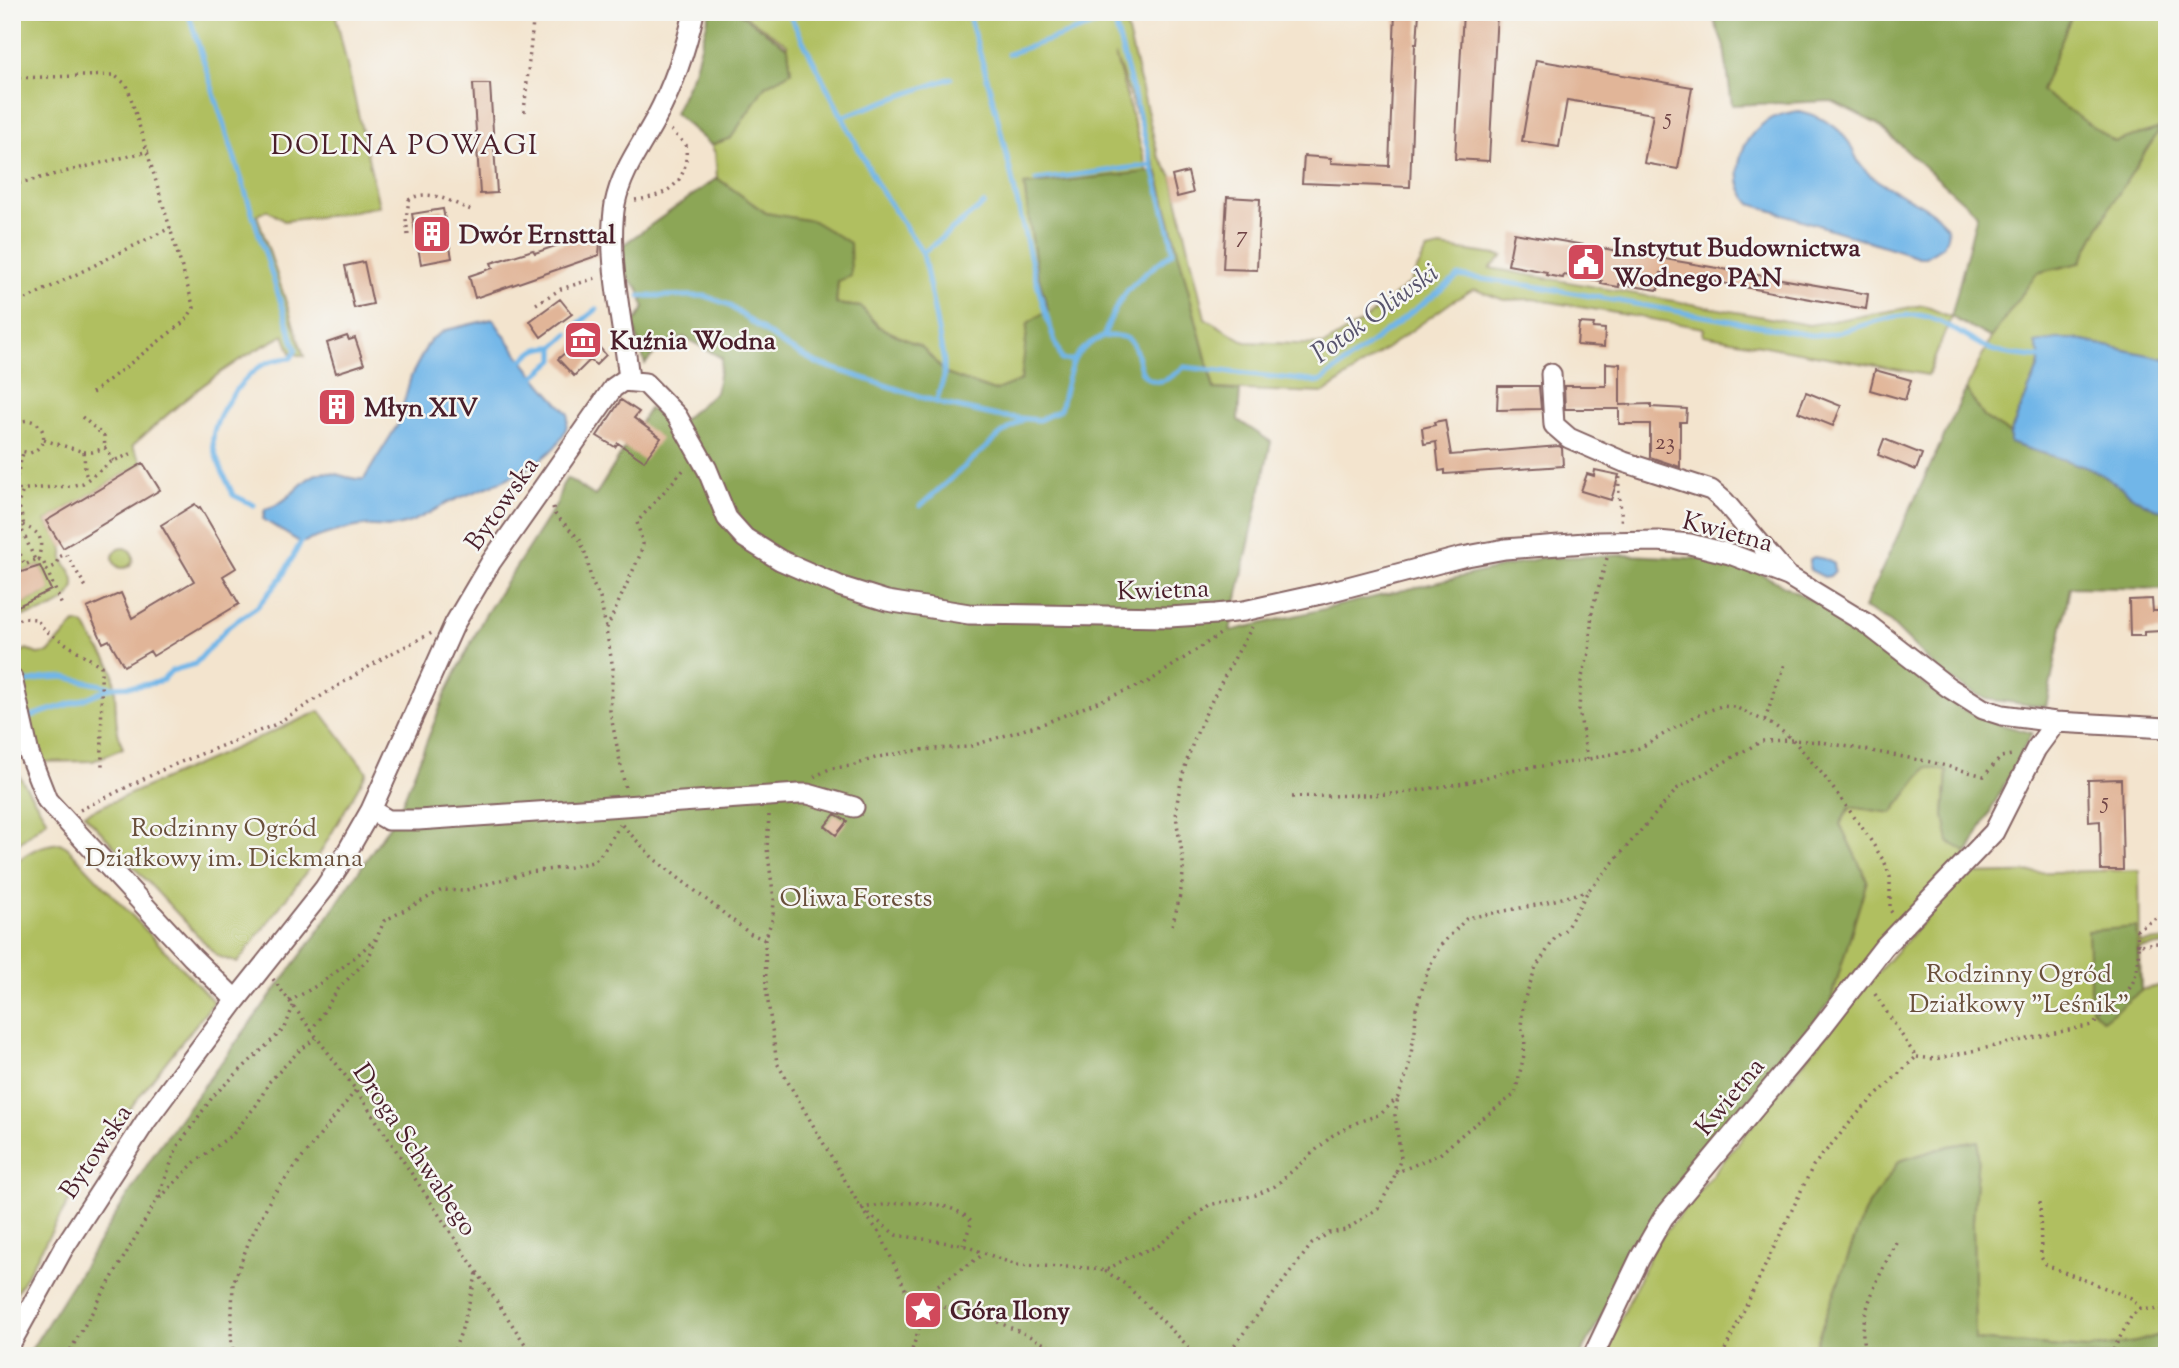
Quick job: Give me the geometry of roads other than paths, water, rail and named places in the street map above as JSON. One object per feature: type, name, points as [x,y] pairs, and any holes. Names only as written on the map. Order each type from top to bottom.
[{"type":"street","points":[[629,380],[622,318],[610,279],[615,203],[629,164],[657,117],[675,79],[694,12]]},
{"type":"street","name":"Kwietna","points":[[1550,374],[1553,425],[1569,438],[1625,462],[1710,491],[1724,501],[1788,576]]},
{"type":"street","name":"Kwietna","points":[[629,380],[645,383],[677,416],[699,454],[727,518],[745,538],[780,560],[842,587],[887,601],[969,614],[1169,617],[1254,609],[1462,557],[1505,549],[1607,542],[1658,541],[1690,544],[1730,554],[1788,576],[1867,624],[1948,687],[1983,709],[2002,715],[2056,722],[2167,728]]},
{"type":"street","name":"Bytowska","points":[[12,1341],[63,1249],[107,1180],[236,1000],[324,889],[371,810],[455,623],[491,562],[613,387],[629,380]]},
{"type":"street","points":[[12,678],[37,779],[47,800],[236,1000]]},
{"type":"street","name":"Kwietna","points":[[1594,1356],[1654,1231],[1861,976],[1994,832],[2036,749],[2056,722]]},
{"type":"street","points":[[371,810],[388,820],[624,815],[799,794],[854,807]]},
{"type":"water","points":[[1799,111],[1822,119],[1836,128],[1869,174],[1938,217],[1948,231],[1943,246],[1925,257],[1919,257],[1751,204],[1744,195],[1739,173],[1748,140],[1768,120]]},
{"type":"water","points":[[493,319],[528,368],[568,413],[565,431],[556,446],[541,459],[504,480],[450,502],[414,521],[396,526],[356,527],[301,543],[263,519],[265,509],[281,502],[313,475],[326,472],[364,479],[398,424],[411,376],[430,340],[446,330]]},
{"type":"water","points":[[2074,339],[2167,359],[2167,511],[2146,504],[2090,469],[2010,443],[2010,434],[2038,368],[2040,357],[2035,343]]},
{"type":"water","points":[[1814,557],[1834,564],[1835,571],[1824,577],[1810,570],[1810,559]]},
{"type":"waterway","points":[[188,12],[296,350],[291,358],[269,362],[250,375],[231,397],[217,422],[213,444],[216,457],[233,495],[254,505]]},
{"type":"waterway","points":[[788,12],[878,186],[923,253],[944,362],[944,377],[936,402]]},
{"type":"waterway","points":[[968,12],[1043,304],[1062,360],[1074,360]]},
{"type":"waterway","points":[[1104,335],[1123,296],[1149,270],[1173,252],[1112,12]]},
{"type":"waterway","points":[[1008,54],[1114,18]]},
{"type":"waterway","points":[[841,117],[951,78]]},
{"type":"waterway","points":[[1036,180],[1152,165]]},
{"type":"waterway","points":[[923,253],[984,204]]},
{"type":"waterway","name":"Potok Oliwski","points":[[640,296],[705,296],[727,304],[785,346],[817,363],[943,404],[997,416],[1039,420],[1060,410],[1073,362],[1089,344],[1100,338],[1117,336],[1129,340],[1144,375],[1155,381],[1167,379],[1184,367],[1320,382],[1459,276],[1540,287],[1810,335],[1837,333],[1889,318],[1916,315],[1936,320],[1995,351],[2044,359]]},
{"type":"waterway","name":"Potok Oliwski","points":[[578,324],[597,309]]},
{"type":"waterway","name":"Potok Oliwski","points":[[518,366],[529,354],[538,349],[554,347],[568,334]]},
{"type":"waterway","name":"Potok Oliwski","points":[[528,379],[554,360],[554,347]]},
{"type":"waterway","points":[[920,506],[1000,435],[1022,420]]},
{"type":"waterway","name":"Potok Oliwski","points":[[24,683],[64,677],[111,687],[137,686],[163,680],[171,671],[195,664],[229,626],[257,607],[282,577],[303,538]]},
{"type":"waterway","name":"Potok Oliwski","points":[[31,716],[110,688]]},
{"type":"place","name":"Dwór Ernsttal","points":[[432,234]]},
{"type":"place","name":"Instytut Budownictwa Wodnego PAN","points":[[1586,262]]},
{"type":"place","name":"Kuźnia Wodna","points":[[583,340]]},
{"type":"place","name":"Młyn XIV","points":[[337,407]]},
{"type":"place","name":"Góra Ilony","points":[[923,1310]]},
{"type":"district","name":"DOLINA POWAGI","points":[[405,144]]},
{"type":"park label","name":"Rodzinny Ogród Działkowy im. Dickmana","points":[[224,842]]},
{"type":"park label","name":"Oliwa Forests","points":[[856,897]]},
{"type":"park label","name":"Rodzinny Ogród Działkowy \"Leśnik\"","points":[[2019,988]]}]
